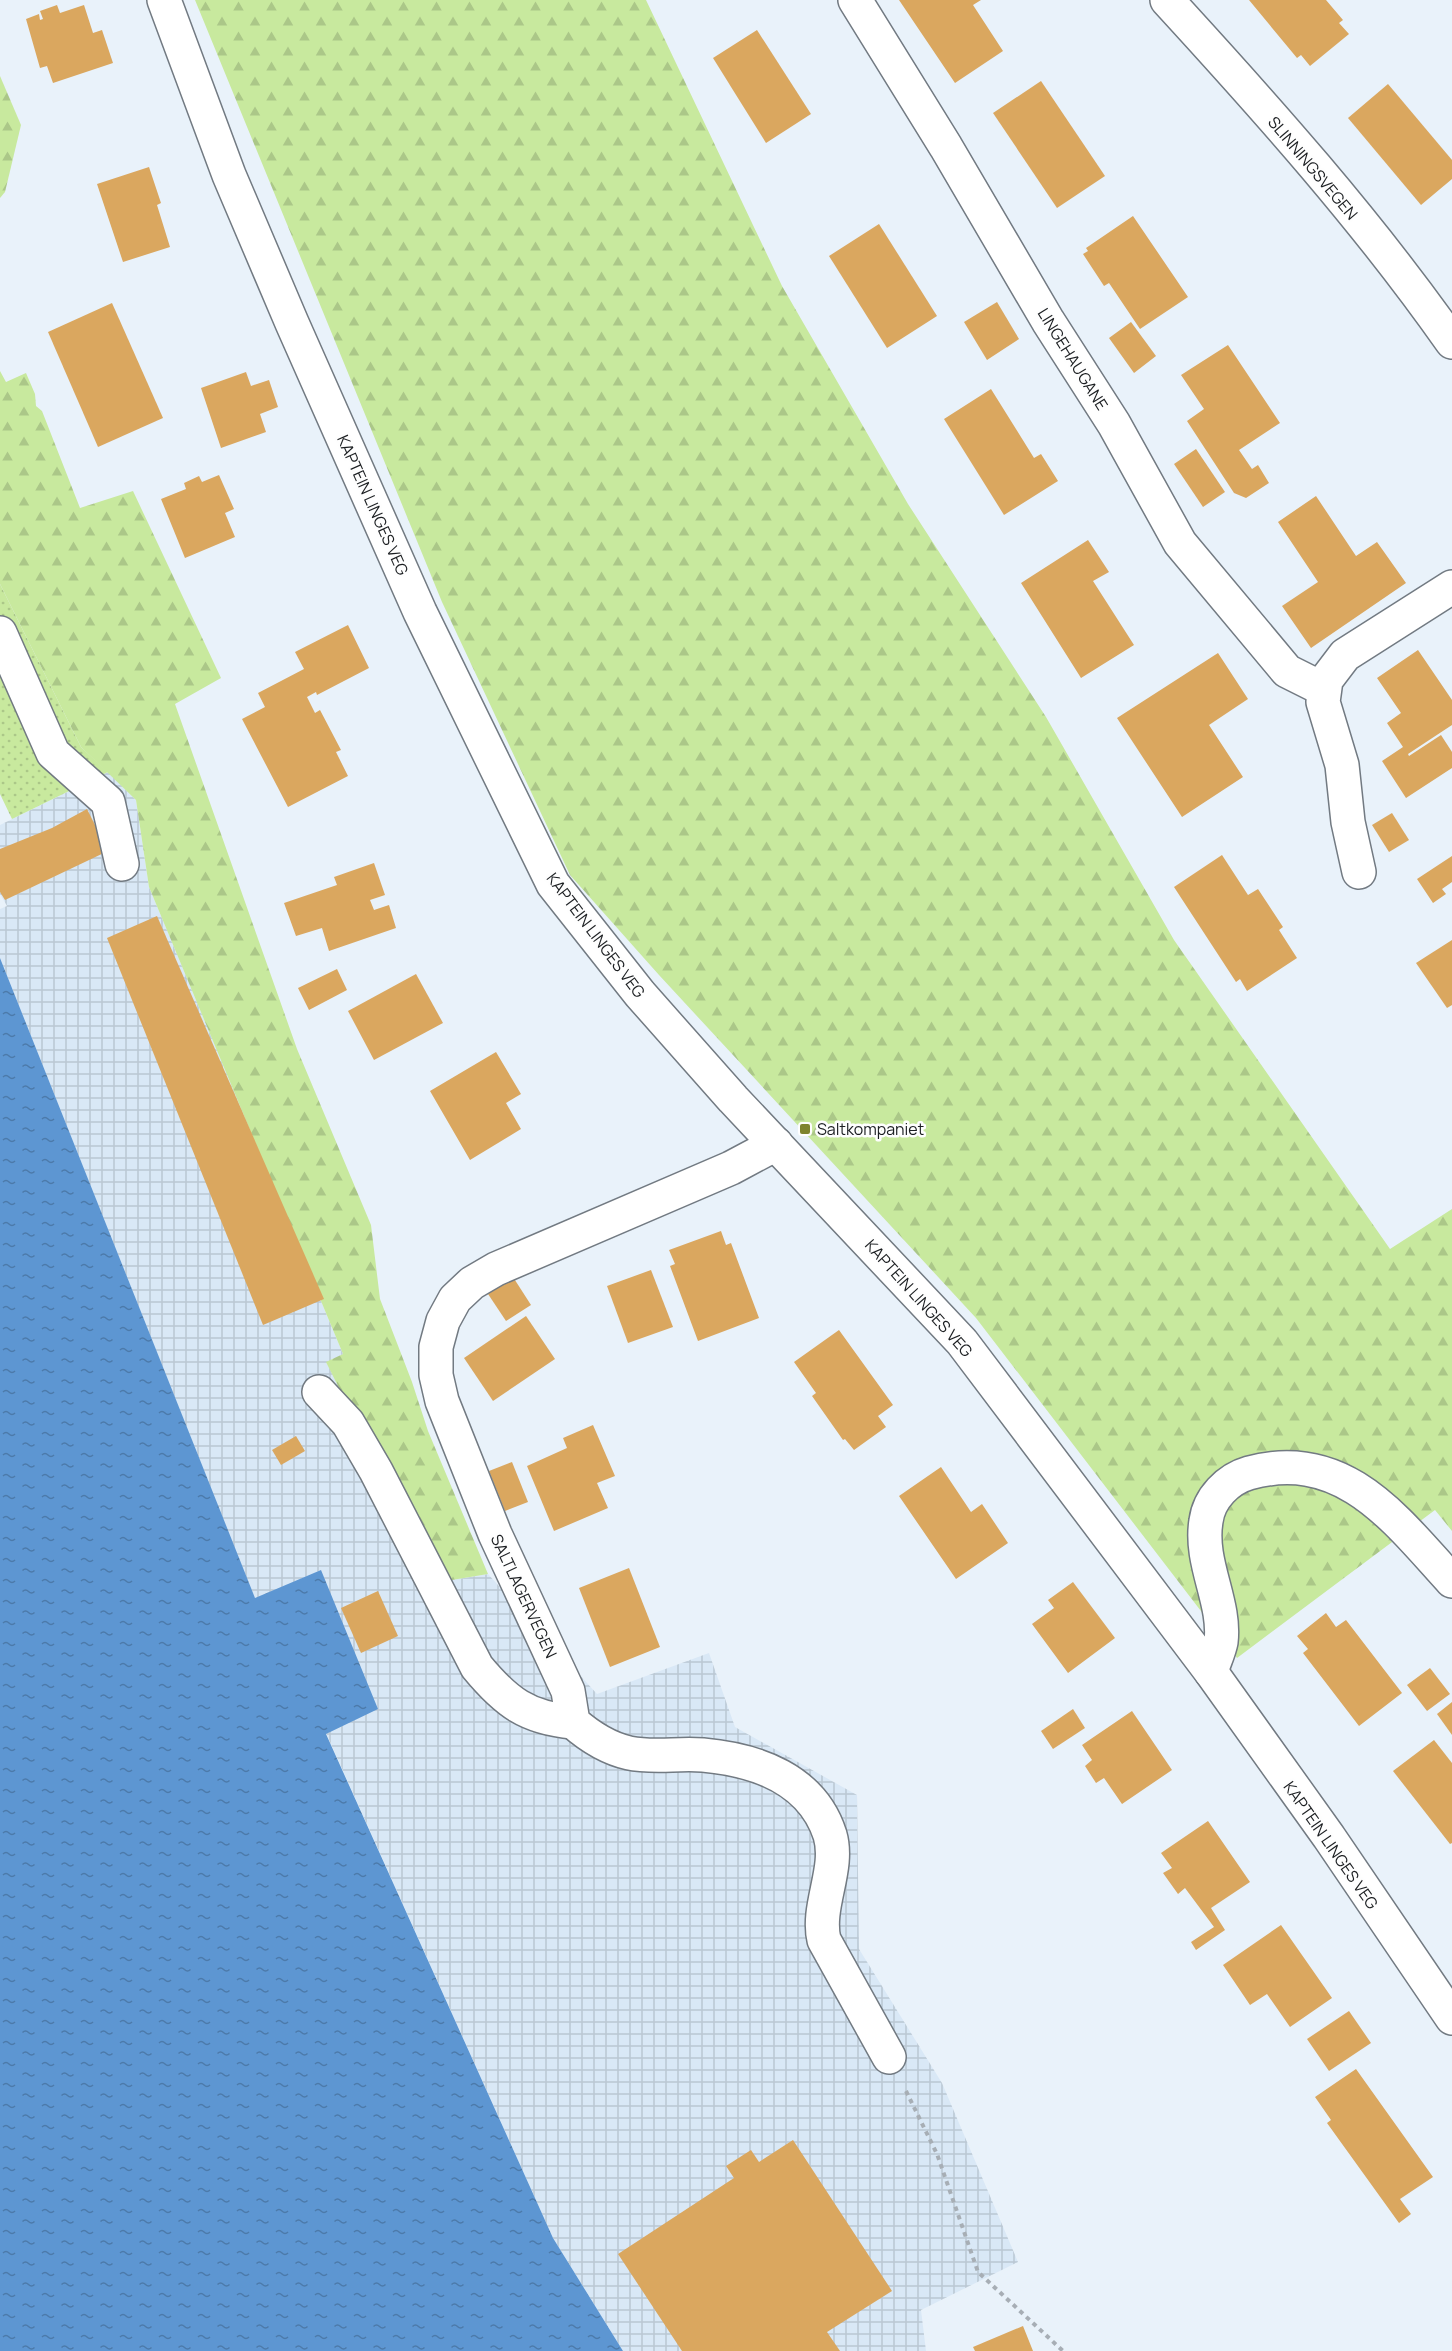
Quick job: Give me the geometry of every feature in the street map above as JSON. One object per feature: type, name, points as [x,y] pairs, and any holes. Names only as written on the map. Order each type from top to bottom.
[{"type":"street","name":"KAPTEIN LINGES VEG","points":[[164,0],[229,175],[297,334],[420,612],[552,884],[640,994],[776,1144],[962,1342],[1211,1672],[1329,1837],[1452,2018]]},
{"type":"street","name":"LINGEHAUGANE","points":[[855,0],[946,147],[1048,321],[1114,424],[1180,543],[1287,671],[1323,689]]},
{"type":"street","name":"SLINNINGSVEGEN","points":[[1167,0],[1297,148],[1395,265],[1452,342]]},
{"type":"street","points":[[1359,873],[1348,822],[1342,765],[1323,702],[1323,689],[1337,663],[1345,655],[1452,588]]},
{"type":"street","points":[[0,633],[53,753],[108,802],[122,864]]},
{"type":"street","name":"SALTLAGERVEGEN","points":[[573,1722],[568,1691],[495,1534],[442,1401],[436,1375],[436,1347],[443,1321],[455,1299],[472,1283],[496,1269],[731,1168],[776,1144]]},
{"type":"street","points":[[319,1392],[348,1423],[376,1471],[477,1667],[498,1693],[515,1705],[540,1717],[573,1722],[602,1744],[630,1753],[703,1755],[759,1765],[783,1776],[807,1796],[823,1818],[831,1838],[823,1921],[824,1940],[889,2057]]},
{"type":"street","points":[[1211,1672],[1221,1643],[1221,1628],[1205,1552],[1206,1519],[1218,1493],[1237,1477],[1264,1469],[1288,1468],[1317,1471],[1350,1482],[1389,1512],[1452,1581]]},
{"type":"path","points":[[889,2057],[937,2154],[978,2272],[1063,2351]]},
{"type":"shaded area","points":[[108,772],[136,800],[149,887],[343,1354],[327,1363],[445,1597],[452,1580],[488,1574],[597,1694],[709,1653],[735,1727],[857,1795],[859,1949],[942,2083],[1018,2262],[921,2310],[926,2351],[623,2351],[553,2238],[326,1733],[321,1570],[255,1599],[0,958],[0,909],[7,906],[0,894],[0,825]]},
{"type":"green space","points":[[195,0],[646,0],[782,286],[908,504],[1046,717],[1174,940],[1390,1249],[1452,1209],[1452,1531],[1435,1510],[1237,1658],[976,1318],[659,975],[570,875],[442,602]]},
{"type":"green space","points":[[0,76],[21,125],[5,192],[0,198]]},
{"type":"green space","points":[[0,371],[6,382],[26,373],[35,394],[36,406],[42,411],[80,508],[133,491],[221,678],[175,704],[297,1049],[371,1225],[380,1299],[428,1431],[488,1574],[452,1580],[444,1598],[326,1362],[343,1354],[149,887],[136,800],[81,747],[0,584]]},
{"type":"green space","points":[[0,584],[81,747],[108,772],[12,819],[0,794]]},
{"type":"water","points":[[0,958],[255,1598],[321,1570],[378,1709],[326,1734],[553,2238],[623,2351],[0,2351]]},
{"type":"building","points":[[899,0],[981,0],[973,5],[1003,51],[955,83]]},
{"type":"building","points":[[1249,0],[1326,0],[1343,20],[1339,23],[1349,34],[1310,66],[1301,55],[1297,58]]},
{"type":"building","points":[[57,5],[60,13],[84,5],[93,33],[102,30],[113,63],[53,83],[47,66],[40,68],[26,19],[39,14],[40,20],[43,19],[40,11]]},
{"type":"building","points":[[757,30],[811,114],[766,143],[713,58]]},
{"type":"building","points":[[1041,81],[1105,176],[1057,208],[993,113]]},
{"type":"building","points":[[1388,84],[1452,160],[1452,179],[1421,205],[1348,118]]},
{"type":"building","points":[[149,167],[161,203],[157,205],[170,247],[123,262],[97,184]]},
{"type":"building","points":[[1133,216],[1188,297],[1140,329],[1109,283],[1104,286],[1083,254],[1088,251],[1086,248]]},
{"type":"building","points":[[879,224],[937,316],[887,348],[829,256]]},
{"type":"building","points":[[997,302],[1019,339],[987,360],[964,322]]},
{"type":"building","points":[[112,303],[163,418],[98,447],[48,332]]},
{"type":"building","points":[[1131,322],[1156,356],[1134,373],[1109,338]]},
{"type":"building","points":[[1228,345],[1280,423],[1239,450],[1252,469],[1258,465],[1269,483],[1246,498],[1234,493],[1187,421],[1204,409],[1181,375]]},
{"type":"building","points":[[246,372],[251,386],[269,380],[278,407],[260,414],[266,432],[221,448],[201,388]]},
{"type":"building","points":[[991,389],[1034,458],[1041,454],[1058,481],[1004,515],[944,419]]},
{"type":"building","points":[[1196,449],[1225,492],[1203,507],[1174,464]]},
{"type":"building","points":[[219,475],[234,509],[225,513],[235,537],[185,558],[161,499],[186,489],[184,483],[199,476],[202,482]]},
{"type":"building","points":[[1316,496],[1356,556],[1377,542],[1406,583],[1311,648],[1282,606],[1318,582],[1278,522]]},
{"type":"building","points":[[1088,540],[1109,572],[1093,581],[1134,645],[1081,678],[1021,583]]},
{"type":"building","points":[[348,625],[369,668],[317,695],[316,692],[307,697],[315,713],[320,710],[341,750],[336,752],[348,776],[288,807],[242,719],[265,707],[258,693],[304,669],[295,652]]},
{"type":"building","points":[[1418,650],[1452,700],[1452,725],[1408,754],[1409,756],[1441,735],[1452,752],[1452,768],[1406,798],[1382,761],[1403,747],[1387,723],[1401,713],[1377,678]]},
{"type":"building","points":[[1218,653],[1248,699],[1209,725],[1243,777],[1182,817],[1117,718]]},
{"type":"building","points":[[87,809],[108,851],[5,900],[0,892],[0,849],[52,828]]},
{"type":"building","points":[[1392,813],[1409,840],[1389,852],[1372,825]]},
{"type":"building","points":[[1222,855],[1248,895],[1258,889],[1283,927],[1279,930],[1297,958],[1247,991],[1240,979],[1236,982],[1174,887]]},
{"type":"building","points":[[1452,856],[1452,882],[1442,889],[1446,894],[1433,903],[1417,879]]},
{"type":"building","points":[[374,863],[385,895],[370,900],[374,910],[389,905],[396,928],[329,951],[322,928],[296,936],[284,903],[337,885],[334,877]]},
{"type":"building","points":[[157,916],[324,1299],[263,1325],[107,938]]},
{"type":"building","points":[[1452,940],[1452,1005],[1447,1008],[1416,963]]},
{"type":"building","points":[[337,969],[347,990],[309,1010],[298,988]]},
{"type":"building","points":[[416,974],[443,1023],[374,1060],[348,1011]]},
{"type":"building","points":[[496,1052],[521,1094],[506,1103],[521,1129],[470,1160],[430,1091]]},
{"type":"building","points":[[721,1231],[726,1245],[731,1243],[759,1318],[698,1341],[670,1266],[675,1264],[669,1250]]},
{"type":"building","points":[[651,1270],[673,1327],[628,1343],[607,1286]]},
{"type":"building","points":[[513,1277],[531,1305],[506,1321],[488,1294]]},
{"type":"building","points":[[526,1316],[555,1359],[493,1401],[464,1358]]},
{"type":"building","points":[[839,1330],[893,1405],[878,1416],[886,1427],[854,1450],[845,1439],[843,1440],[812,1396],[816,1393],[794,1362]]},
{"type":"building","points":[[593,1425],[615,1476],[597,1483],[608,1508],[554,1531],[527,1466],[567,1448],[563,1438]]},
{"type":"building","points":[[296,1436],[305,1451],[281,1465],[272,1450]]},
{"type":"building","points":[[512,1462],[528,1502],[505,1511],[489,1471]]},
{"type":"building","points":[[941,1467],[971,1512],[982,1504],[1008,1543],[956,1579],[899,1496]]},
{"type":"building","points":[[629,1568],[660,1647],[610,1667],[579,1588]]},
{"type":"building","points":[[1073,1582],[1115,1638],[1068,1673],[1032,1624],[1054,1608],[1048,1600]]},
{"type":"building","points":[[378,1591],[398,1636],[361,1653],[341,1608]]},
{"type":"building","points":[[1326,1613],[1336,1627],[1346,1620],[1402,1693],[1359,1726],[1303,1653],[1308,1649],[1297,1636]]},
{"type":"building","points":[[1430,1668],[1450,1694],[1427,1711],[1407,1685]]},
{"type":"building","points":[[1452,1702],[1452,1735],[1437,1714]]},
{"type":"building","points":[[1073,1709],[1085,1728],[1053,1749],[1041,1731]]},
{"type":"building","points":[[1132,1711],[1172,1770],[1122,1804],[1104,1778],[1096,1783],[1085,1766],[1092,1760],[1082,1745]]},
{"type":"building","points":[[1434,1740],[1452,1763],[1452,1843],[1450,1844],[1393,1771]]},
{"type":"building","points":[[1208,1821],[1250,1882],[1211,1908],[1225,1930],[1196,1950],[1191,1942],[1214,1927],[1185,1888],[1178,1894],[1163,1873],[1172,1868],[1161,1853]]},
{"type":"building","points":[[1281,1925],[1332,1998],[1290,2027],[1267,1994],[1250,2005],[1223,1965]]},
{"type":"building","points":[[1349,2011],[1371,2043],[1329,2071],[1307,2039]]},
{"type":"building","points":[[1356,2069],[1433,2177],[1400,2199],[1411,2214],[1399,2223],[1327,2123],[1331,2120],[1315,2097]]},
{"type":"building","points":[[793,2140],[892,2291],[827,2332],[840,2351],[682,2351],[618,2254],[734,2178],[726,2166],[751,2150],[759,2162]]},
{"type":"building","points":[[1023,2326],[1033,2351],[975,2351],[973,2347]]},
{"type":"place","name":"Saltkompaniet","points":[[805,1129]]}]
